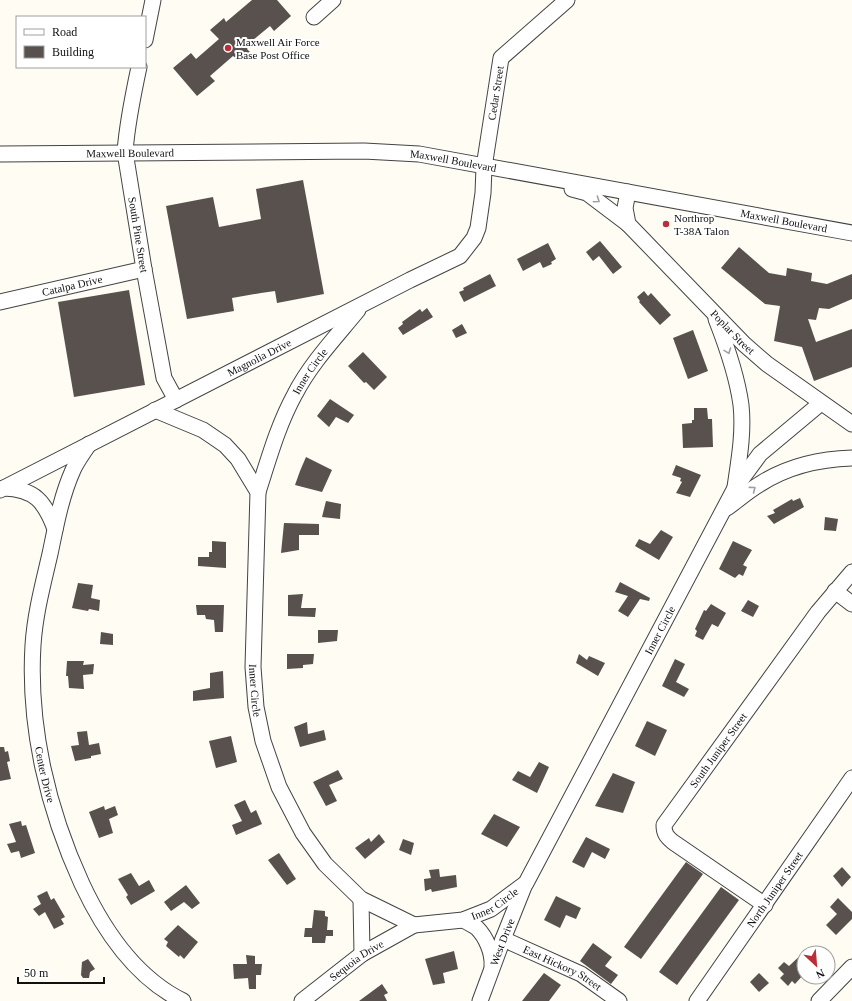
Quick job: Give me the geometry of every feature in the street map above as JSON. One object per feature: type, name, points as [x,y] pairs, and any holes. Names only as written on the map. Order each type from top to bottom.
[{"type":"street","points":[[146,35],[153,0]]},
{"type":"street","points":[[314,17],[333,0]]},
{"type":"street","name":"Cedar Street","points":[[482,196],[484,167],[501,58],[567,0]]},
{"type":"street","name":"South Pine Street","points":[[139,68],[131,105],[125,152],[164,378],[176,400]]},
{"type":"street","name":"Maxwell Boulevard","points":[[0,154],[364,151],[419,154],[484,167],[550,177],[852,232]]},
{"type":"street","name":"Maxwell Boulevard","points":[[0,158],[50,154]]},
{"type":"street","name":"Poplar Street","points":[[550,177],[571,189],[588,193],[628,224],[744,344],[767,364],[852,424]]},
{"type":"street","points":[[628,192],[625,208],[628,224]]},
{"type":"street","name":"Magnolia Drive","points":[[2,489],[460,256],[474,238],[478,228],[482,196]]},
{"type":"street","name":"Catalpa Drive","points":[[0,302],[144,269]]},
{"type":"street","name":"Inner Circle","points":[[362,305],[314,363],[295,393],[277,432],[258,492],[253,667],[256,707],[263,741],[279,787],[303,832],[325,864],[361,899],[414,925],[463,920],[491,909],[526,883],[735,488],[760,454],[821,403]]},
{"type":"street","points":[[715,314],[731,359],[737,381],[741,406],[741,448],[735,488]]},
{"type":"street","points":[[155,410],[203,430],[225,445],[238,459],[258,492]]},
{"type":"street","name":"Center Drive","points":[[90,443],[73,469],[60,508],[37,612],[33,644],[32,673],[35,716],[42,766],[53,810],[63,840],[89,898],[123,952],[174,1001]]},
{"type":"street","points":[[722,512],[760,484],[783,472],[816,461],[852,458]]},
{"type":"street","points":[[2,489],[17,488],[36,497],[42,502],[50,513],[56,530]]},
{"type":"street","name":"South Juniper Street","points":[[765,905],[673,842],[666,836],[664,826],[818,612],[852,572]]},
{"type":"street","points":[[835,591],[852,604]]},
{"type":"street","name":"North Juniper Street","points":[[697,1001],[852,778]]},
{"type":"street","name":"West Drive","points":[[480,1001],[526,883]]},
{"type":"street","points":[[361,899],[362,954]]},
{"type":"street","points":[[463,920],[476,928],[483,936],[490,949],[492,960],[491,971]]},
{"type":"street","name":"Sequoia Drive","points":[[302,1001],[362,954],[414,925]]},
{"type":"street","name":"East Hickory Street","points":[[503,939],[581,974],[619,1001]]},
{"type":"street","points":[[820,1001],[852,967]]},
{"type":"street","name":"Center Drive","points":[[160,988],[184,1001]]},
{"type":"building","name":"Maxwell Air Force Base Post Office","points":[[252,0],[277,0],[291,16],[274,31],[270,26],[247,45],[247,49],[250,52],[239,60],[233,56],[210,76],[215,81],[197,96],[173,68],[191,53],[196,59],[219,39],[210,30],[224,18],[226,22]]},
{"type":"building","points":[[303,180],[324,294],[277,303],[275,291],[232,298],[234,311],[187,319],[166,206],[213,197],[219,227],[261,219],[256,189]]},
{"type":"building","points":[[600,241],[622,267],[613,274],[599,256],[593,261],[586,252]]},
{"type":"building","points":[[548,243],[556,259],[551,262],[552,264],[543,268],[540,262],[523,271],[517,259]]},
{"type":"building","points":[[739,247],[769,273],[786,276],[787,268],[812,273],[811,281],[827,284],[852,274],[852,299],[829,309],[819,308],[816,320],[808,319],[816,342],[852,329],[852,367],[814,381],[802,347],[774,341],[780,306],[765,304],[721,268]]},
{"type":"building","points":[[490,274],[496,286],[464,302],[459,292],[464,290],[463,288]]},
{"type":"building","points":[[129,290],[145,385],[74,397],[58,302]]},
{"type":"building","points":[[644,291],[648,296],[651,293],[671,315],[660,325],[639,302],[640,301],[637,297]]},
{"type":"building","points":[[427,308],[433,317],[403,335],[398,328],[403,324],[402,322],[420,309],[422,312]]},
{"type":"building","points":[[462,324],[467,333],[456,338],[452,330]]},
{"type":"building","points":[[693,330],[708,371],[688,379],[673,338]]},
{"type":"building","points":[[363,352],[387,377],[374,390],[366,382],[364,383],[348,366]]},
{"type":"building","points":[[330,399],[354,415],[348,423],[336,417],[329,427],[317,416]]},
{"type":"building","points":[[694,408],[707,408],[708,419],[712,419],[713,447],[683,448],[682,424],[692,423],[692,420],[694,420]]},
{"type":"building","points":[[306,457],[332,470],[322,492],[295,485]]},
{"type":"building","points":[[676,465],[701,475],[690,497],[676,493],[682,482],[680,481],[681,478],[672,475]]},
{"type":"building","points":[[800,498],[804,507],[774,524],[767,516],[775,513],[773,510],[792,499],[793,501]]},
{"type":"building","points":[[326,501],[341,504],[340,519],[322,517]]},
{"type":"building","points":[[825,517],[838,519],[836,531],[824,530]]},
{"type":"building","points":[[284,523],[319,524],[319,535],[299,535],[299,550],[281,553]]},
{"type":"building","points":[[661,530],[673,537],[659,560],[635,546],[639,539],[650,544]]},
{"type":"building","points":[[212,541],[226,542],[226,568],[198,566],[198,557],[209,557],[209,552],[212,552]]},
{"type":"building","points":[[733,541],[752,550],[743,565],[747,567],[743,576],[739,574],[735,578],[719,569]]},
{"type":"building","points":[[620,582],[650,598],[649,601],[640,599],[628,617],[618,611],[628,596],[615,592]]},
{"type":"building","points":[[78,583],[93,585],[91,598],[100,600],[99,611],[89,609],[88,611],[72,608]]},
{"type":"building","points":[[303,594],[301,608],[316,608],[315,617],[288,616],[288,595]]},
{"type":"building","points":[[748,600],[759,606],[753,617],[741,611]]},
{"type":"building","points":[[711,604],[726,613],[718,627],[712,624],[703,640],[695,636],[697,631],[695,629],[704,610],[706,611]]},
{"type":"building","points":[[196,605],[224,605],[223,632],[215,632],[214,620],[206,619],[205,615],[197,615]]},
{"type":"building","points":[[318,630],[338,630],[337,641],[318,643]]},
{"type":"building","points":[[101,632],[113,634],[113,645],[100,644]]},
{"type":"building","points":[[287,654],[314,654],[313,664],[303,665],[303,668],[287,669]]},
{"type":"building","points":[[579,654],[587,660],[589,656],[605,663],[598,676],[576,663]]},
{"type":"building","points":[[675,659],[685,664],[676,682],[689,689],[684,697],[662,686]]},
{"type":"building","points":[[67,661],[84,661],[83,665],[94,664],[93,674],[83,675],[84,689],[69,688],[68,676],[66,676]]},
{"type":"building","points":[[223,671],[224,698],[193,701],[193,691],[210,688],[210,673]]},
{"type":"building","points":[[647,721],[667,730],[655,756],[635,746]]},
{"type":"building","points":[[307,722],[308,734],[324,730],[326,740],[300,747],[294,727]]},
{"type":"building","points":[[87,731],[89,745],[99,743],[101,754],[91,756],[91,758],[75,761],[71,746],[79,745],[77,732]]},
{"type":"building","points":[[231,736],[237,762],[216,768],[209,741]]},
{"type":"building","points":[[0,747],[4,747],[5,752],[8,751],[10,761],[7,762],[11,779],[0,781]]},
{"type":"building","points":[[539,762],[549,767],[537,793],[512,780],[518,771],[530,777]]},
{"type":"building","points":[[338,770],[343,779],[329,785],[337,801],[326,806],[313,782]]},
{"type":"building","points":[[613,773],[635,782],[623,813],[595,806]]},
{"type":"building","points":[[245,800],[251,813],[256,810],[262,824],[236,835],[232,825],[242,821],[234,805]]},
{"type":"building","points":[[104,806],[105,810],[115,806],[118,815],[109,819],[113,833],[99,838],[89,812]]},
{"type":"building","points":[[494,814],[520,827],[507,847],[481,834]]},
{"type":"building","points":[[21,821],[22,826],[26,825],[35,853],[21,858],[19,851],[11,853],[7,844],[16,842],[9,824]]},
{"type":"building","points":[[379,834],[385,842],[365,859],[355,848],[369,838],[371,842]]},
{"type":"building","points":[[586,837],[610,849],[605,859],[592,852],[584,868],[572,862]]},
{"type":"building","points":[[403,839],[414,843],[411,855],[399,850]]},
{"type":"building","points":[[279,853],[296,879],[287,885],[268,860]]},
{"type":"building","points":[[686,862],[703,874],[641,959],[624,947]]},
{"type":"building","points":[[842,867],[851,877],[842,887],[833,876]]},
{"type":"building","points":[[439,869],[440,877],[456,875],[457,887],[432,892],[431,889],[425,891],[424,879],[431,878],[429,870]]},
{"type":"building","points":[[131,873],[139,886],[149,880],[155,891],[131,905],[126,897],[128,895],[118,879]]},
{"type":"building","points":[[186,885],[200,903],[192,909],[184,902],[171,911],[164,902]]},
{"type":"building","points":[[721,887],[739,900],[677,985],[659,972]]},
{"type":"building","points":[[47,891],[51,900],[54,898],[65,917],[61,919],[64,924],[54,929],[45,912],[39,916],[33,909],[41,904],[37,896]]},
{"type":"building","points":[[556,896],[581,908],[576,919],[566,915],[560,928],[544,920]]},
{"type":"building","points":[[838,898],[852,912],[852,919],[836,935],[826,925],[837,914],[830,907]]},
{"type":"building","points":[[314,910],[325,911],[325,916],[328,917],[327,930],[333,930],[333,936],[326,936],[325,943],[312,943],[312,937],[304,937],[305,928],[312,928]]},
{"type":"building","points":[[178,925],[198,942],[184,959],[180,955],[179,957],[166,946],[168,942],[164,939]]},
{"type":"building","points":[[593,943],[612,957],[605,966],[618,975],[611,984],[580,961]]},
{"type":"building","points":[[454,951],[458,969],[443,973],[445,983],[433,985],[425,959]]},
{"type":"building","points":[[246,955],[255,956],[255,964],[262,964],[261,975],[256,975],[256,989],[249,989],[248,978],[234,979],[233,964],[247,964]]},
{"type":"building","points":[[88,959],[95,969],[90,972],[89,978],[83,978],[81,975],[82,962]]},
{"type":"building","points":[[796,959],[796,983],[795,984],[792,981],[788,986],[780,978],[784,974],[778,968],[784,962],[789,966]]},
{"type":"building","points":[[544,973],[561,985],[549,1001],[522,1001]]},
{"type":"building","points":[[759,973],[769,983],[759,992],[750,982]]},
{"type":"building","points":[[382,984],[388,993],[384,995],[387,1001],[359,1001]]},
{"type":"place","name":"Maxwell Air Force Base Post Office","points":[[228,48]]},
{"type":"place","name":"Northrop T-38A Talon","points":[[666,224]]}]
